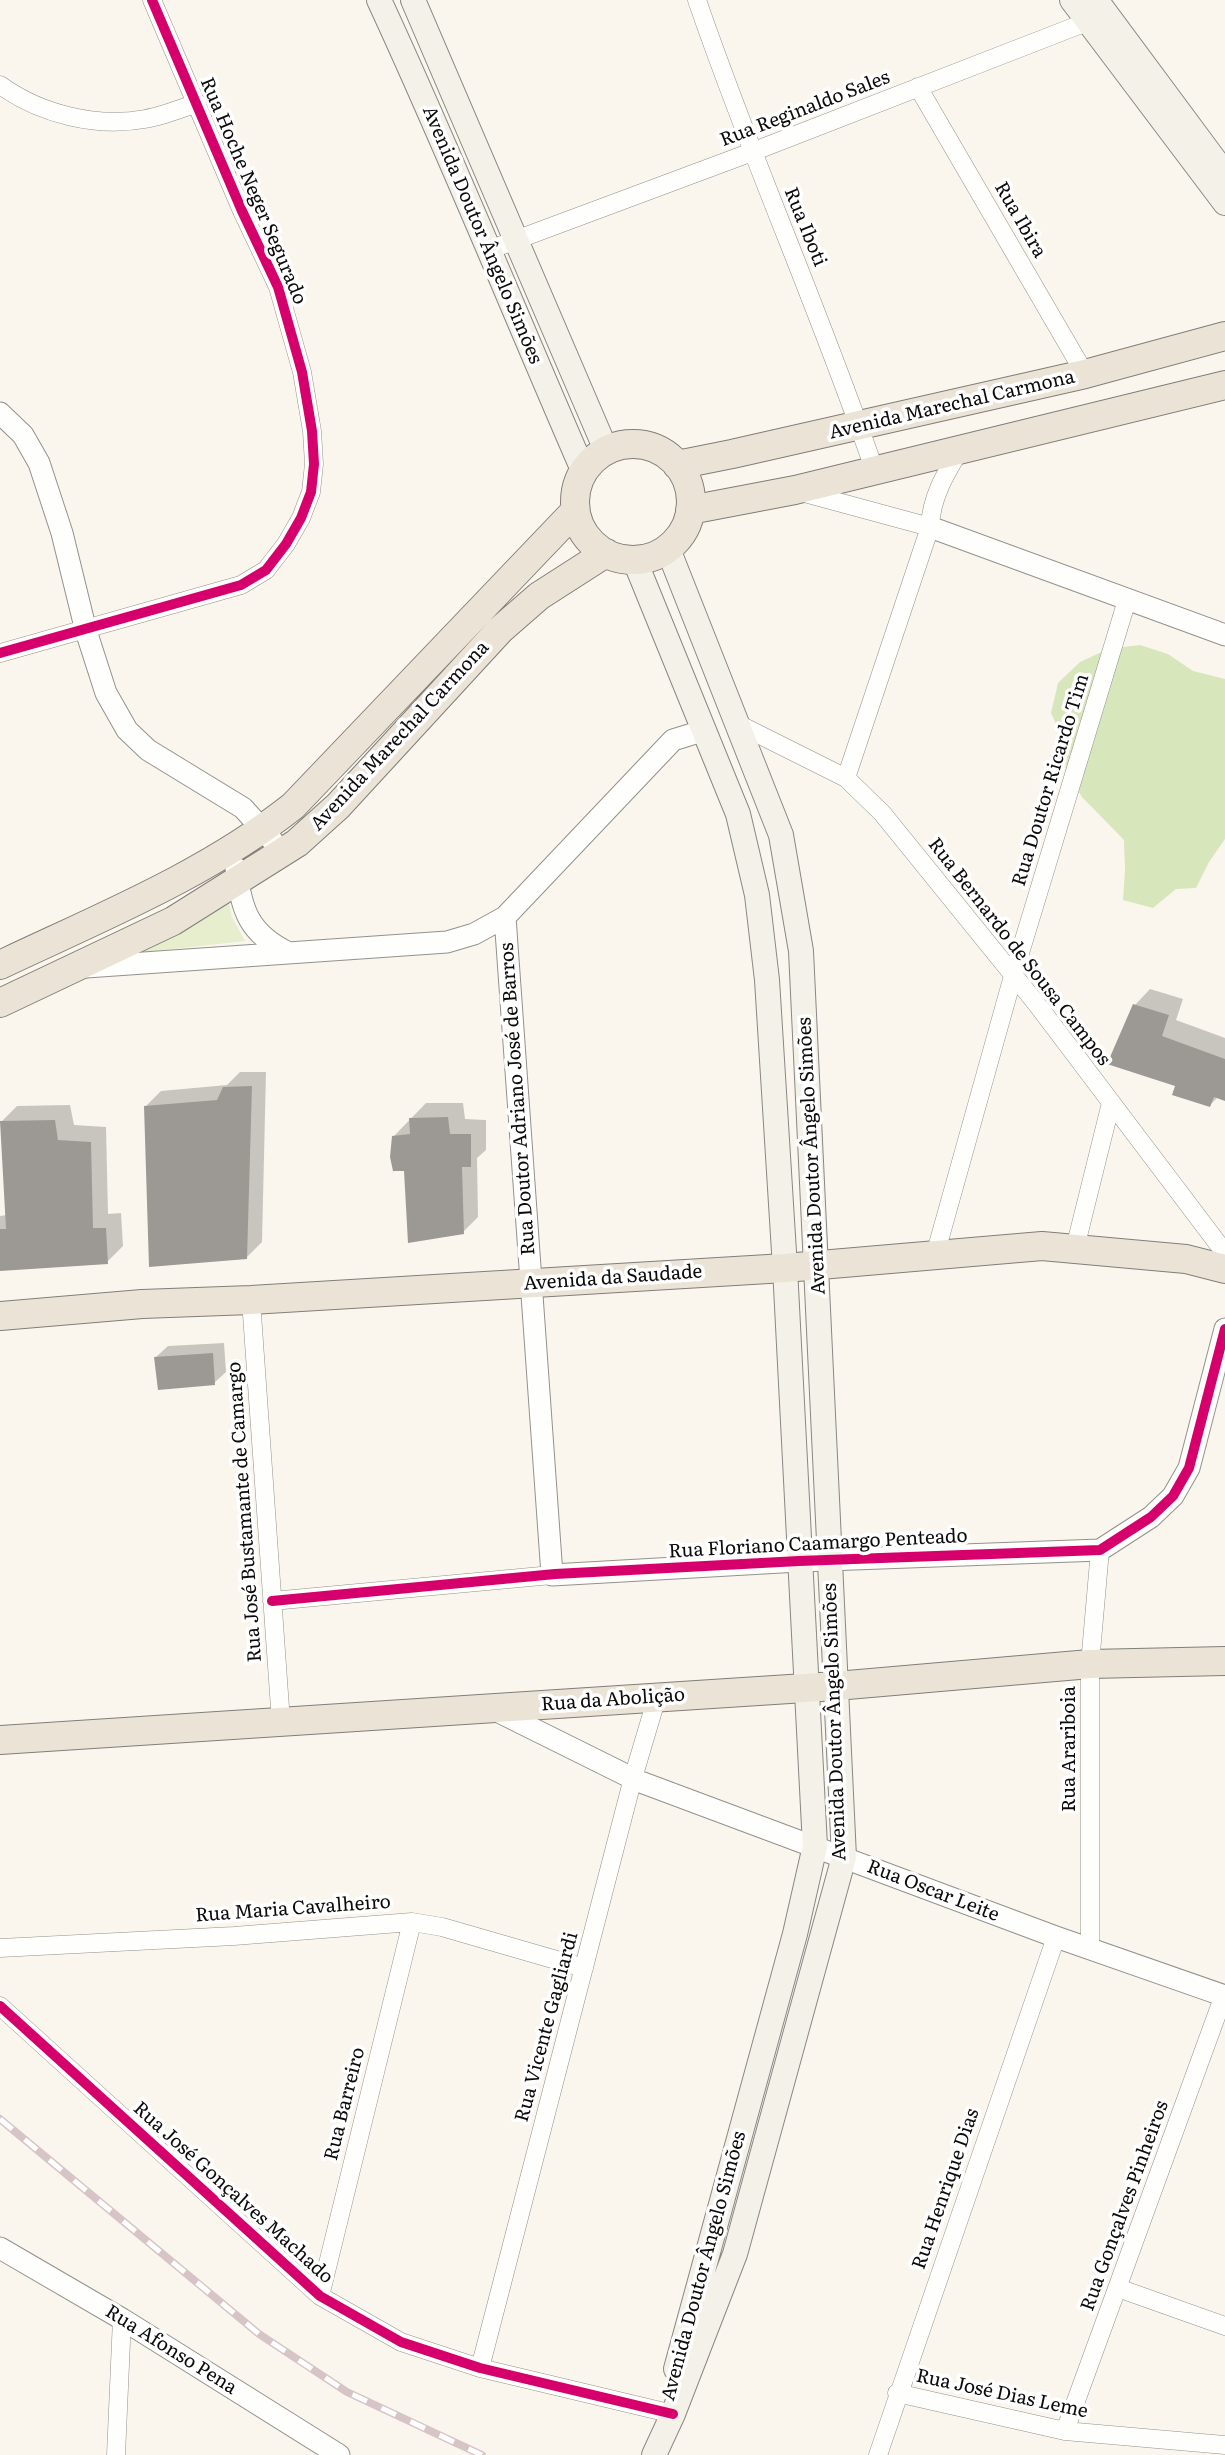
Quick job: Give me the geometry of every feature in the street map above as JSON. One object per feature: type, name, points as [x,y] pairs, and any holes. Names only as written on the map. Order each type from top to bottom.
[{"type":"main road","name":"Avenida Doutor Ângelo Simões","points":[[379,0],[456,169],[583,470]]},
{"type":"main road","name":"Avenida Doutor Ângelo Simões","points":[[413,0],[606,450]]},
{"type":"main road","points":[[1072,0],[1097,12],[1225,174]]},
{"type":"main road","points":[[1097,12],[1225,203]]},
{"type":"main road","name":"Avenida Marechal Carmona","points":[[677,465],[1085,374],[1225,336]]},
{"type":"main road","points":[[690,510],[795,490],[1225,385]]},
{"type":"main road","points":[[624,444],[642,444],[659,449],[677,465],[685,475],[690,492],[690,510],[685,528],[668,549],[635,561],[606,554],[591,543],[581,528],[575,511],[575,492],[583,470],[592,460],[606,450],[624,444]]},
{"type":"main road","name":"Avenida Marechal Carmona","points":[[0,965],[161,888],[264,829],[293,806],[575,511]]},
{"type":"main road","name":"Avenida Doutor Ângelo Simões","points":[[657,2447],[735,2254],[844,1857],[801,951],[781,835],[668,549]]},
{"type":"main road","name":"Avenida Marechal Carmona","points":[[0,1003],[173,921],[312,831],[518,613],[539,596],[606,554]]},
{"type":"main road","name":"Avenida Doutor Ângelo Simões","points":[[635,561],[738,814],[757,895],[767,980],[785,1268],[815,1846],[669,2413]]},
{"type":"main road","name":"Avenida da Saudade","points":[[0,1316],[142,1304],[785,1268],[1042,1246],[1186,1259],[1225,1269]]},
{"type":"main road","name":"Rua da Abolição","points":[[0,1740],[836,1686],[1090,1664],[1225,1661]]},
{"type":"street","name":"Rua Hoche Neger Segurado","points":[[0,653],[86,631],[241,585],[266,570],[286,544],[301,518],[311,492],[314,464],[312,431],[303,372],[278,287],[242,211],[152,0]]},
{"type":"street","name":"Rua Iboti","points":[[697,0],[752,152],[826,335],[874,469]]},
{"type":"street","name":"Rua Reginaldo Sales","points":[[489,250],[752,152],[918,87],[1097,12]]},
{"type":"street","points":[[0,85],[28,102],[52,112],[114,122],[146,119],[197,103]]},
{"type":"street","name":"Rua Ibira","points":[[918,87],[1085,374]]},
{"type":"street","points":[[0,413],[23,435],[38,463],[62,533],[86,631],[106,693],[127,730],[148,750],[243,808],[264,829],[281,853]]},
{"type":"street","points":[[846,778],[930,527],[930,514],[937,492],[961,448]]},
{"type":"street","points":[[795,490],[930,527],[1225,635]]},
{"type":"street","name":"Rua Doutor Ricardo Tim","points":[[935,1255],[1013,976],[1127,600]]},
{"type":"street","name":"Rua Bernardo de Sousa Campos","points":[[738,724],[846,778],[882,813],[1013,976],[1225,1253]]},
{"type":"street","points":[[73,968],[447,942],[474,934],[505,917],[673,740],[705,730]]},
{"type":"street","points":[[233,847],[238,881],[249,921],[270,944],[289,953]]},
{"type":"street","name":"Rua Doutor Adriano José de Barros","points":[[505,917],[552,1575]]},
{"type":"street","points":[[1075,1248],[1111,1103]]},
{"type":"street","name":"Rua José Bustamante de Camargo","points":[[251,1300],[281,1721]]},
{"type":"street","points":[[1100,1550],[1151,1517],[1173,1496],[1184,1477],[1189,1468],[1225,1329]]},
{"type":"street","name":"Rua Floriano Caamargo Penteado","points":[[272,1601],[552,1575],[799,1561],[1100,1550]]},
{"type":"street","name":"Rua Arariboia","points":[[1090,1949],[1090,1664],[1100,1550]]},
{"type":"street","name":"Rua Vicente Gagliardi","points":[[480,2368],[633,1778],[657,1697]]},
{"type":"street","name":"Rua Oscar Leite","points":[[491,1708],[633,1778],[1056,1937],[1225,1995]]},
{"type":"street","name":"Rua Maria Cavalheiro","points":[[0,1948],[234,1936],[412,1922],[442,1927],[584,1968]]},
{"type":"street","name":"Rua Barreiro","points":[[320,2296],[412,1922]]},
{"type":"street","name":"Rua Henrique Dias","points":[[877,2455],[1056,1937]]},
{"type":"street","name":"Rua Gonçalves Pinheiros","points":[[1065,2431],[1225,1995]]},
{"type":"street","name":"Rua José Gonçalves Machado","points":[[0,2006],[320,2296],[401,2342],[480,2368],[669,2413]]},
{"type":"street","name":"Rua Afonso Pena","points":[[0,2248],[122,2319],[339,2455]]},
{"type":"street","points":[[1118,2288],[1225,2326]]},
{"type":"street","points":[[116,2455],[122,2319]]},
{"type":"street","name":"Rua José Dias Leme","points":[[897,2393],[1065,2431],[1225,2445]]},
{"type":"green space","points":[[1140,645],[1168,654],[1193,671],[1225,679],[1225,839],[1196,888],[1176,889],[1153,908],[1123,900],[1124,840],[1082,797],[1066,771],[1064,741],[1051,713],[1058,683],[1080,662],[1108,649]]},
{"type":"green space","points":[[229,903],[232,917],[245,941],[128,954]]},
{"type":"building","points":[[1133,1004],[1169,1015],[1162,1036],[1225,1059],[1225,1101],[1214,1097],[1210,1107],[1172,1095],[1175,1086],[1107,1064]]},
{"type":"building","points":[[252,1086],[247,1259],[149,1267],[144,1106],[217,1100],[223,1087]]},
{"type":"building","points":[[448,1117],[450,1134],[471,1134],[471,1167],[462,1167],[464,1234],[408,1243],[404,1171],[393,1171],[390,1157],[392,1136],[410,1134],[409,1118]]},
{"type":"building","points":[[55,1120],[58,1140],[91,1142],[93,1228],[106,1228],[108,1264],[0,1271],[0,1229],[6,1229],[0,1121]]},
{"type":"building","points":[[213,1353],[215,1385],[158,1390],[154,1357]]},
{"type":"railway","points":[[0,2119],[259,2334],[347,2392],[482,2455]]},
{"type":"cycle path","points":[[0,653],[241,585],[266,570],[286,544],[301,518],[311,492],[314,464],[312,431],[302,372],[278,287],[242,211],[152,0]]},
{"type":"cycle path","points":[[272,1601],[555,1574],[799,1561],[1100,1550],[1151,1517],[1173,1496],[1189,1468],[1225,1329]]},
{"type":"cycle path","points":[[0,2006],[320,2296],[401,2342],[480,2368],[673,2414]]}]
